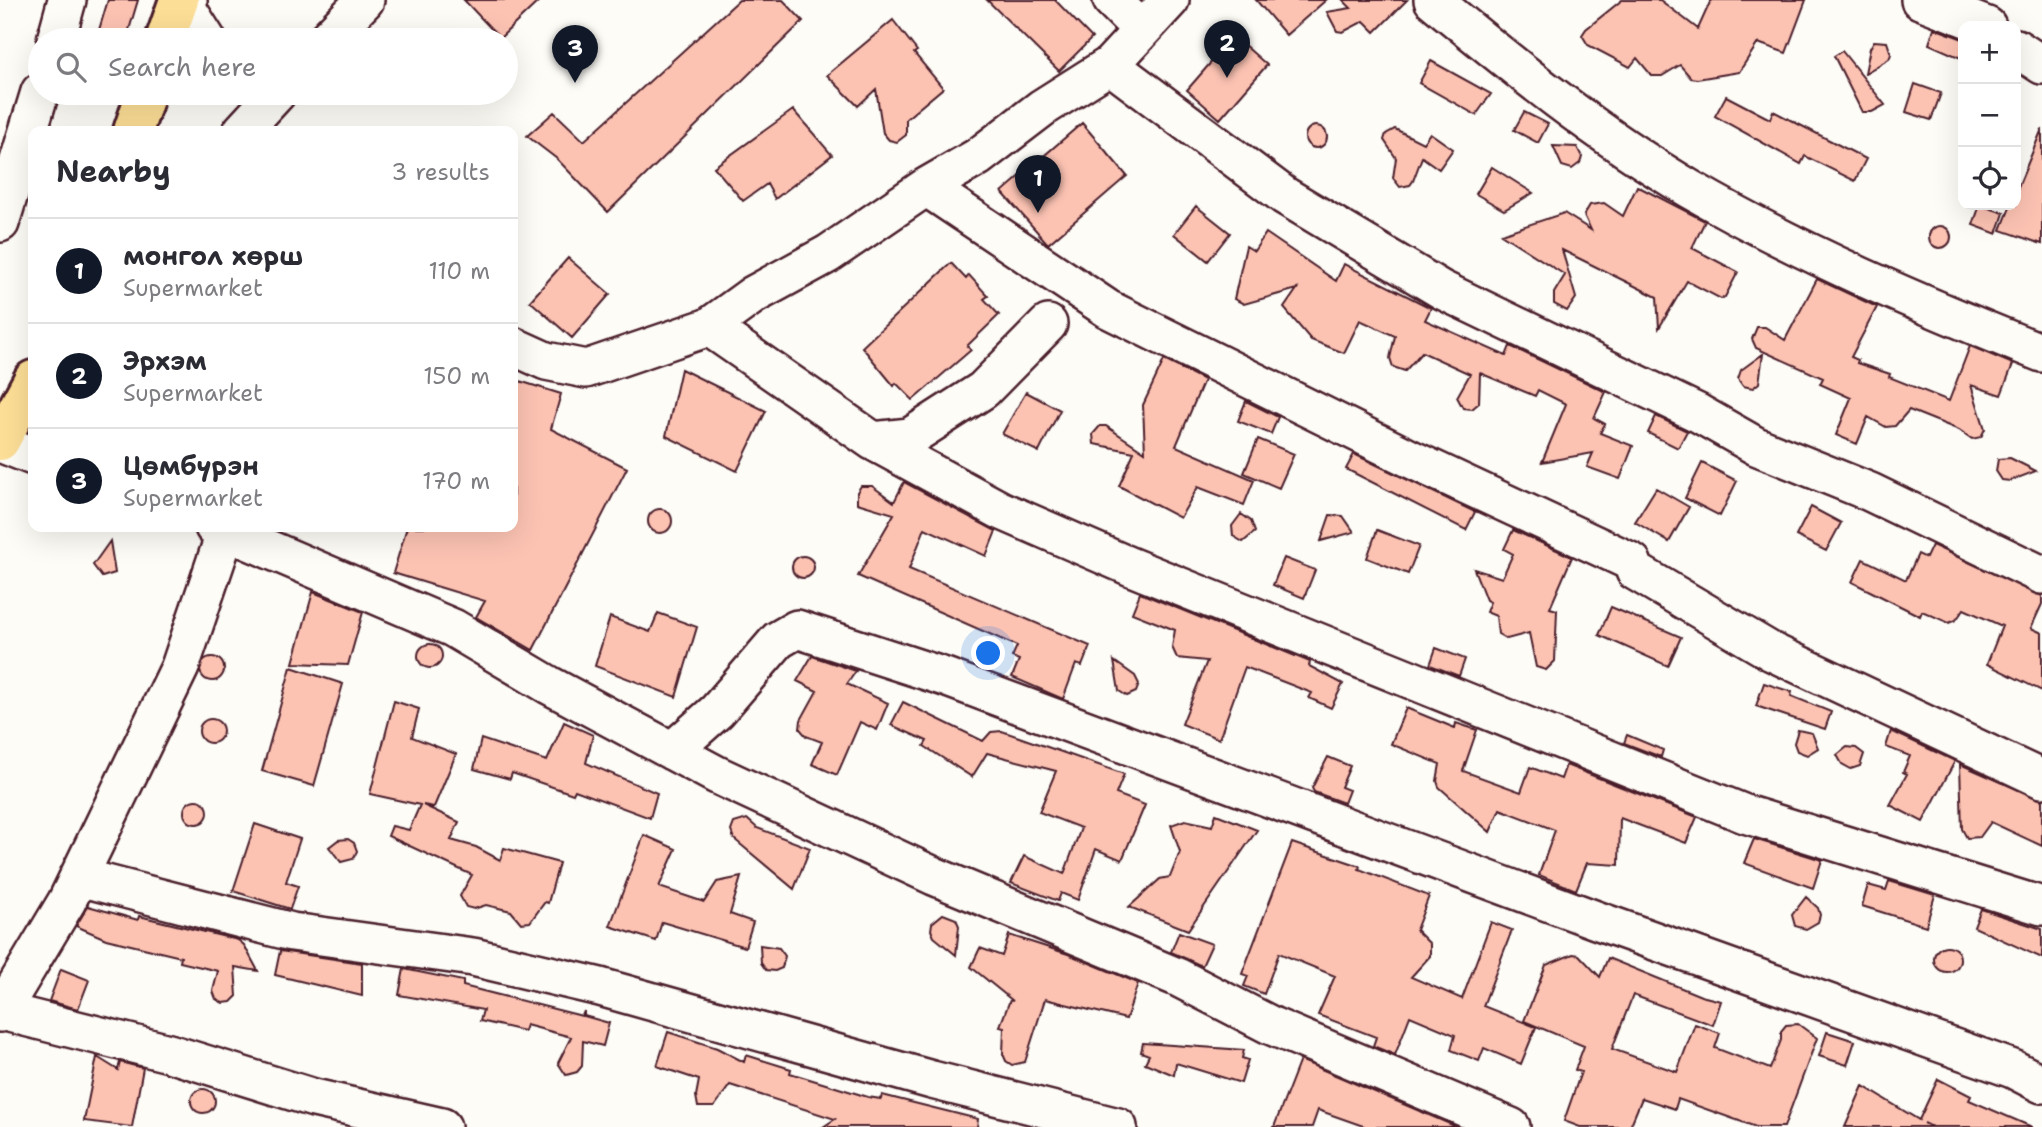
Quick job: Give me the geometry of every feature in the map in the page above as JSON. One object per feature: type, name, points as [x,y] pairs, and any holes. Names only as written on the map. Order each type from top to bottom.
[{"type":"main road","points":[[168,28],[179,0]]},
{"type":"main road","points":[[135,126],[142,105]]},
{"type":"main road","points":[[0,442],[28,389]]},
{"type":"street","points":[[59,28],[67,0]]},
{"type":"street","points":[[188,0],[188,10],[200,28]]},
{"type":"street","points":[[338,28],[365,0]]},
{"type":"street","points":[[1112,0],[1141,29]]},
{"type":"street","points":[[518,348],[546,361],[586,369],[709,327],[753,295],[828,254],[926,187],[978,157],[1042,108],[1110,65],[1170,0]]},
{"type":"street","points":[[1433,0],[1521,73],[1690,189],[1894,293],[2042,353]]},
{"type":"street","points":[[1920,0],[1974,21]]},
{"type":"street","points":[[2021,51],[2042,65]]},
{"type":"street","points":[[1110,65],[1285,196],[1442,290],[1698,413],[1756,446],[1870,492],[2042,575]]},
{"type":"street","points":[[32,126],[37,105]]},
{"type":"street","points":[[247,126],[266,105]]},
{"type":"street","points":[[9,219],[28,141]]},
{"type":"street","points":[[926,187],[1108,309],[1413,460],[1632,562],[1635,571],[1772,652],[2042,779]]},
{"type":"street","points":[[873,441],[910,437],[983,390],[1048,324]]},
{"type":"street","points":[[709,327],[873,441],[1000,510],[1129,566],[1745,814],[2042,906]]},
{"type":"street","points":[[0,442],[28,454]]},
{"type":"street","points":[[219,532],[180,667],[79,877],[0,1012],[169,1053],[314,1098],[442,1127]]},
{"type":"street","points":[[227,532],[453,628],[672,751],[934,876],[1177,977],[1272,1026],[1511,1127]]},
{"type":"street","points":[[289,532],[299,557],[310,567]]},
{"type":"street","points":[[672,751],[717,711],[778,640],[797,629],[958,682],[1583,915],[1988,1059],[2042,1084]]},
{"type":"street","points":[[79,877],[292,932],[473,957],[600,987],[932,1080],[1118,1127]]},
{"type":"building","points":[[108,0],[138,0],[130,28],[100,28]]},
{"type":"building","points":[[464,0],[540,0],[511,28],[491,28]]},
{"type":"building","points":[[739,0],[783,0],[803,21],[608,212],[557,159],[527,136],[554,112],[584,141]]},
{"type":"building","points":[[987,0],[1055,0],[1092,38],[1059,71]]},
{"type":"building","points":[[1256,0],[1326,0],[1286,35]]},
{"type":"building","points":[[1343,0],[1407,0],[1375,32],[1364,21],[1343,32],[1337,31],[1327,12],[1351,8]]},
{"type":"building","points":[[1622,0],[1660,0],[1698,29],[1711,0],[1806,0],[1786,53],[1758,43],[1739,72],[1697,79],[1691,78],[1680,65],[1662,76],[1652,76],[1637,58],[1630,67],[1588,45],[1582,35],[1586,29]]},
{"type":"building","points":[[893,20],[917,51],[914,53],[943,88],[906,119],[906,135],[897,142],[889,140],[883,133],[876,89],[858,106],[827,75]]},
{"type":"building","points":[[1934,28],[1958,37],[1958,57],[1929,44]]},
{"type":"building","points":[[1234,36],[1267,65],[1220,119],[1187,90]]},
{"type":"building","points":[[1874,41],[1887,42],[1891,54],[1889,59],[1865,73],[1870,48]]},
{"type":"building","points":[[1842,51],[1885,105],[1872,112],[1862,112],[1834,56]]},
{"type":"building","points":[[1431,61],[1491,94],[1476,115],[1419,83]]},
{"type":"building","points":[[1915,84],[1941,93],[1931,120],[1906,112]]},
{"type":"building","points":[[1726,96],[1770,119],[1773,111],[1866,159],[1855,181],[1805,156],[1801,164],[1715,116]]},
{"type":"building","points":[[793,110],[832,155],[775,199],[767,184],[743,201],[714,167]]},
{"type":"building","points":[[1524,112],[1548,124],[1538,143],[1514,130]]},
{"type":"building","points":[[1082,123],[1127,176],[1048,244],[1002,192]]},
{"type":"building","points":[[1316,126],[1324,129],[1327,137],[1324,145],[1316,148],[1308,145],[1305,137],[1308,129]]},
{"type":"building","points":[[1395,129],[1423,143],[1430,133],[1453,149],[1439,169],[1422,157],[1413,181],[1410,185],[1400,187],[1393,178],[1396,158],[1384,140],[1386,134]]},
{"type":"building","points":[[2042,129],[2042,244],[2001,230],[2009,210],[2021,210],[2021,180]]},
{"type":"building","points":[[1553,146],[1577,147],[1582,157],[1580,163],[1572,169],[1562,166]]},
{"type":"building","points":[[1492,167],[1533,193],[1504,210],[1476,194]]},
{"type":"building","points":[[1637,186],[1705,221],[1692,248],[1738,272],[1725,297],[1721,299],[1687,281],[1659,328],[1657,297],[1562,250],[1576,298],[1567,311],[1554,304],[1554,293],[1565,275],[1501,234],[1564,213],[1591,230],[1584,215],[1590,205],[1604,203],[1623,216]]},
{"type":"building","points":[[1196,206],[1230,233],[1208,261],[1174,234]]},
{"type":"building","points":[[1978,210],[2004,213],[1997,234],[1973,225]]},
{"type":"building","points":[[1936,226],[1944,226],[1951,233],[1951,241],[1944,248],[1936,248],[1929,241],[1929,233]]},
{"type":"building","points":[[1266,233],[1336,281],[1344,264],[1431,308],[1425,320],[1506,356],[1510,346],[1606,392],[1594,418],[1605,424],[1600,433],[1633,446],[1620,479],[1587,467],[1593,453],[1542,462],[1566,404],[1538,390],[1535,396],[1480,373],[1479,403],[1472,409],[1463,408],[1457,397],[1470,374],[1422,352],[1405,371],[1393,367],[1390,358],[1395,336],[1360,320],[1344,353],[1311,340],[1284,308],[1297,289],[1244,304],[1234,299],[1246,246],[1254,251]]},
{"type":"building","points":[[568,258],[610,294],[572,338],[530,301]]},
{"type":"building","points":[[951,263],[966,279],[969,275],[988,296],[984,299],[999,315],[967,346],[971,350],[913,400],[896,383],[894,386],[862,347]]},
{"type":"building","points":[[1817,279],[1877,307],[1851,357],[1858,360],[1857,363],[1890,374],[1889,377],[1949,401],[1970,346],[2013,364],[2001,395],[1971,385],[1985,429],[1981,437],[1972,439],[1959,430],[1909,410],[1895,426],[1886,427],[1868,417],[1857,444],[1836,435],[1851,398],[1820,384],[1823,378],[1756,348],[1752,339],[1757,327],[1765,327],[1785,340]]},
{"type":"building","points":[[1763,354],[1759,383],[1753,388],[1743,386],[1738,379],[1741,370]]},
{"type":"building","points":[[1164,360],[1204,380],[1176,446],[1254,480],[1244,505],[1198,487],[1180,518],[1119,486],[1134,452],[1094,444],[1093,434],[1100,426],[1106,426],[1145,452],[1143,405]]},
{"type":"building","points":[[681,369],[766,411],[737,471],[666,436]]},
{"type":"building","points":[[518,381],[561,394],[551,429],[627,468],[533,650],[476,617],[485,601],[393,573],[405,532],[518,532]]},
{"type":"building","points":[[1026,392],[1060,410],[1039,452],[1002,434]]},
{"type":"building","points":[[1246,401],[1278,417],[1271,434],[1238,421]]},
{"type":"building","points":[[1656,416],[1687,431],[1678,448],[1648,433]]},
{"type":"building","points":[[1258,439],[1294,454],[1279,488],[1244,473]]},
{"type":"building","points":[[1354,454],[1475,512],[1466,530],[1346,469]]},
{"type":"building","points":[[2010,458],[2036,471],[2010,481],[2002,480],[1996,471],[1998,459]]},
{"type":"building","points":[[1702,463],[1737,481],[1720,516],[1685,498]]},
{"type":"building","points":[[904,482],[996,531],[986,556],[925,528],[909,569],[1090,646],[1082,666],[1076,664],[1063,699],[1012,677],[1019,660],[1012,657],[1017,646],[858,576],[894,514],[857,503],[857,492],[861,486],[872,486],[894,502]]},
{"type":"building","points":[[1656,488],[1689,507],[1669,542],[1635,522]]},
{"type":"building","points":[[1811,507],[1841,523],[1826,551],[1796,536]]},
{"type":"building","points":[[660,509],[669,512],[672,521],[669,530],[660,533],[651,530],[648,521],[651,512]]},
{"type":"building","points":[[1241,514],[1251,521],[1255,532],[1243,542],[1233,536],[1232,526]]},
{"type":"building","points":[[1330,515],[1343,516],[1354,532],[1321,541]]},
{"type":"building","points":[[1377,530],[1419,546],[1408,574],[1367,558]]},
{"type":"building","points":[[1513,530],[1572,557],[1550,608],[1557,610],[1555,661],[1546,670],[1536,667],[1529,633],[1507,639],[1498,634],[1496,616],[1486,612],[1490,602],[1486,600],[1474,569],[1502,578],[1513,554],[1504,549]]},
{"type":"building","points":[[110,541],[115,573],[102,577],[93,565]]},
{"type":"building","points":[[1932,545],[2042,596],[2042,604],[2031,628],[2042,633],[2042,691],[1987,664],[2002,626],[1964,609],[1956,620],[1949,623],[1922,611],[1920,616],[1852,582],[1863,559],[1906,580],[1918,554],[1926,558]]},
{"type":"building","points":[[803,556],[811,559],[814,567],[811,575],[803,578],[795,575],[792,567],[795,559]]},
{"type":"building","points":[[1284,558],[1315,570],[1304,598],[1273,585]]},
{"type":"building","points":[[313,592],[363,612],[348,665],[293,663]]},
{"type":"building","points":[[1140,593],[1310,662],[1309,666],[1343,684],[1331,708],[1309,698],[1312,693],[1245,667],[1219,739],[1182,724],[1207,661],[1177,658],[1172,647],[1175,630],[1132,613]]},
{"type":"building","points":[[1611,607],[1681,637],[1668,666],[1599,635]]},
{"type":"building","points":[[658,613],[697,627],[676,697],[595,666],[610,617],[650,632]]},
{"type":"building","points":[[430,644],[439,647],[442,656],[439,665],[430,668],[421,665],[418,656],[421,647]]},
{"type":"building","points":[[1436,648],[1465,659],[1459,676],[1430,665]]},
{"type":"building","points":[[812,656],[856,671],[847,684],[888,703],[877,730],[860,722],[837,775],[812,764],[822,742],[806,736],[800,729],[801,720],[817,691],[797,681]]},
{"type":"building","points":[[212,657],[223,664],[224,669],[217,680],[212,681],[201,674],[200,669],[207,658]]},
{"type":"building","points":[[1114,661],[1135,676],[1139,684],[1136,692],[1127,696],[1119,691]]},
{"type":"building","points":[[291,667],[343,684],[314,786],[262,771]]},
{"type":"building","points":[[1764,683],[1792,692],[1791,696],[1831,712],[1825,729],[1756,706]]},
{"type":"building","points":[[394,701],[419,709],[412,737],[456,754],[434,807],[423,805],[459,822],[451,840],[476,847],[500,860],[504,848],[559,863],[548,903],[545,902],[530,922],[521,923],[511,911],[486,905],[474,909],[466,907],[460,896],[472,875],[388,836],[392,826],[409,830],[420,805],[370,794]]},
{"type":"building","points":[[903,702],[983,741],[991,732],[1002,731],[1124,774],[1116,794],[1145,805],[1122,860],[1096,849],[1078,900],[1061,893],[1058,901],[1011,883],[1024,856],[1064,874],[1081,828],[1039,812],[1056,771],[987,753],[972,777],[924,746],[927,741],[891,725]]},
{"type":"building","points":[[1406,708],[1455,728],[1456,723],[1477,730],[1463,771],[1521,792],[1530,767],[1561,779],[1566,765],[1697,817],[1686,843],[1620,818],[1619,865],[1587,863],[1576,890],[1539,875],[1555,830],[1500,809],[1490,832],[1439,787],[1437,781],[1440,764],[1391,744]]},
{"type":"building","points":[[211,719],[220,722],[223,731],[220,740],[211,743],[202,740],[199,731],[202,722]]},
{"type":"building","points":[[564,722],[593,735],[586,763],[657,793],[650,818],[575,790],[573,794],[512,773],[510,779],[474,769],[481,739],[547,761]]},
{"type":"building","points":[[1798,730],[1812,733],[1818,748],[1807,755],[1797,751],[1794,743]]},
{"type":"building","points":[[1891,731],[1955,761],[1923,822],[1890,805],[1907,774],[1903,772],[1910,756],[1886,747]]},
{"type":"building","points":[[1627,735],[1663,750],[1661,757],[1624,743]]},
{"type":"building","points":[[1847,747],[1856,748],[1864,754],[1860,766],[1851,769],[1842,764],[1837,755]]},
{"type":"building","points":[[1328,757],[1350,766],[1341,787],[1349,790],[1344,803],[1314,792],[1312,788]]},
{"type":"building","points":[[1960,764],[2042,800],[2042,846],[1991,822],[1980,837],[1967,838],[1962,829]]},
{"type":"building","points":[[196,800],[205,803],[208,812],[205,821],[196,824],[187,821],[184,812],[187,803]]},
{"type":"building","points":[[1216,814],[1257,830],[1188,930],[1129,907],[1160,879],[1170,877],[1180,852],[1171,825],[1185,820],[1212,826]]},
{"type":"building","points":[[747,819],[757,828],[810,848],[794,889],[734,839],[731,831],[734,823]]},
{"type":"building","points":[[255,824],[300,839],[286,882],[298,886],[290,909],[233,891]]},
{"type":"building","points":[[644,835],[676,849],[659,887],[704,902],[717,882],[741,877],[730,914],[753,922],[745,947],[662,922],[656,941],[610,926]]},
{"type":"building","points":[[348,839],[354,843],[357,851],[353,859],[341,862],[329,847],[338,840]]},
{"type":"building","points":[[1754,839],[1822,860],[1813,888],[1744,863]]},
{"type":"building","points":[[1292,843],[1360,866],[1359,869],[1429,896],[1416,930],[1430,944],[1430,956],[1411,977],[1462,999],[1491,922],[1512,930],[1483,1006],[1536,1027],[1521,1064],[1484,1048],[1479,1061],[1451,1050],[1455,1035],[1410,1016],[1395,1055],[1373,1046],[1376,1037],[1318,1015],[1335,976],[1279,953],[1264,994],[1244,986],[1248,976],[1242,974]]},
{"type":"building","points":[[1889,881],[1935,895],[1926,926],[1862,906],[1868,885],[1886,890]]},
{"type":"building","points":[[1806,897],[1818,908],[1820,915],[1818,922],[1806,929],[1795,926],[1792,915]]},
{"type":"building","points":[[88,906],[138,920],[139,916],[238,940],[244,945],[258,971],[235,967],[237,996],[231,1002],[223,1003],[216,999],[213,991],[218,971],[180,962],[181,957],[106,939],[76,926]]},
{"type":"building","points":[[1981,909],[2042,929],[2042,958],[1974,927]]},
{"type":"building","points":[[943,914],[956,919],[959,926],[956,955],[934,937],[931,930],[932,923]]},
{"type":"building","points":[[1179,932],[1212,944],[1202,966],[1171,952]]},
{"type":"building","points":[[1009,935],[1068,954],[1138,983],[1126,1019],[1045,999],[1025,1062],[1012,1065],[1006,1061],[1003,1054],[1004,1027],[1000,1026],[1010,1000],[1013,1001],[971,967],[980,948],[1002,956]]},
{"type":"building","points":[[760,945],[779,948],[785,956],[782,968],[775,971],[766,970],[761,963]]},
{"type":"building","points":[[1947,946],[1956,950],[1960,959],[1956,968],[1947,972],[1938,968],[1934,959],[1938,950]]},
{"type":"building","points":[[280,951],[362,963],[362,996],[275,975]]},
{"type":"building","points":[[1573,954],[1579,955],[1600,977],[1608,958],[1701,996],[1721,1001],[1713,1025],[1633,995],[1612,1049],[1677,1072],[1695,1024],[1720,1033],[1715,1048],[1770,1069],[1781,1040],[1781,1031],[1786,1025],[1798,1024],[1817,1038],[1784,1127],[1756,1127],[1678,1099],[1675,1109],[1642,1098],[1630,1127],[1580,1127],[1564,1121],[1581,1072],[1575,1070],[1584,1046],[1524,1021],[1546,965]]},
{"type":"building","points":[[61,969],[89,980],[78,1009],[49,1001]]},
{"type":"building","points":[[404,969],[463,981],[463,986],[582,1016],[584,1011],[584,1016],[609,1023],[603,1046],[583,1041],[582,1066],[577,1072],[566,1075],[558,1063],[571,1037],[526,1025],[524,1031],[480,1021],[483,1010],[399,995]]},
{"type":"building","points":[[668,1032],[717,1048],[744,1062],[746,1055],[791,1069],[790,1073],[868,1097],[881,1099],[882,1095],[978,1119],[977,1127],[823,1127],[835,1119],[730,1085],[714,1107],[698,1107],[696,1096],[699,1080],[657,1066]]},
{"type":"building","points":[[1827,1032],[1855,1041],[1847,1065],[1819,1056]]},
{"type":"building","points":[[1143,1043],[1244,1050],[1242,1058],[1248,1060],[1241,1083],[1176,1063],[1174,1075],[1145,1063],[1149,1055],[1141,1052]]},
{"type":"building","points":[[97,1057],[118,1070],[120,1062],[143,1068],[132,1127],[84,1121]]},
{"type":"building","points":[[1300,1060],[1457,1127],[1366,1127],[1318,1110],[1312,1127],[1274,1127]]},
{"type":"building","points":[[1938,1079],[1971,1096],[1969,1100],[2032,1127],[1932,1127],[1924,1123],[1931,1127],[1845,1127],[1863,1086],[1919,1120]]},
{"type":"building","points":[[203,1089],[212,1092],[215,1101],[212,1110],[203,1113],[194,1110],[191,1101],[194,1092]]},
{"type":"place","name":"Эрхэм","points":[[1227,78]]},
{"type":"place","name":"Цөмбүрэн","points":[[575,83]]},
{"type":"place","name":"монгол хөрш","points":[[1038,213]]}]
